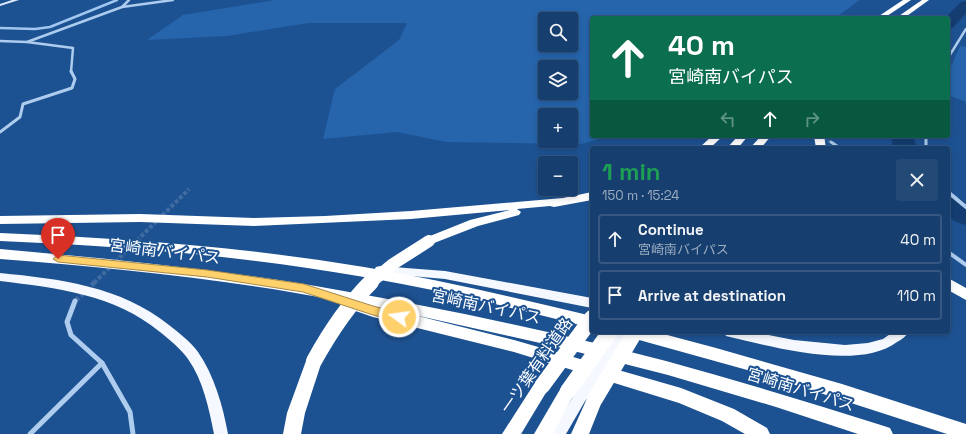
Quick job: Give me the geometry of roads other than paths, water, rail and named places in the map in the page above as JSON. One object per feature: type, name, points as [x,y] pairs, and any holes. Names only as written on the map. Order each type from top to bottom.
[{"type":"highway","points":[[882,16],[908,0]]},
{"type":"highway","points":[[902,16],[926,0]]},
{"type":"highway","points":[[706,146],[716,138]]},
{"type":"highway","points":[[734,146],[741,138]]},
{"type":"highway","points":[[757,146],[764,138]]},
{"type":"highway","points":[[0,220],[140,218],[254,222],[325,220],[434,213],[561,201],[590,196]]},
{"type":"highway","points":[[292,434],[296,413],[314,361],[331,331],[373,280],[403,257],[429,241],[450,232],[493,217],[561,201]]},
{"type":"highway","name":"宮崎南バイパス","points":[[0,237],[52,239],[227,253],[332,267],[503,301],[590,322]]},
{"type":"highway","name":"宮崎南バイパス","points":[[0,254],[116,264],[207,274],[304,288],[394,304],[542,336],[728,386],[884,434]]},
{"type":"highway","points":[[950,284],[966,295]]},
{"type":"highway","points":[[304,288],[373,311],[514,346],[681,396],[728,415],[761,434]]},
{"type":"highway","name":"一ツ葉有料道路","points":[[511,434],[542,386],[590,321]]},
{"type":"highway","points":[[580,434],[581,396],[609,334]]},
{"type":"highway","points":[[543,434],[581,396],[631,334]]},
{"type":"highway","name":"宮崎南バイパス","points":[[640,334],[840,390],[966,432]]},
{"type":"main road","points":[[0,5],[17,0]]},
{"type":"main road","points":[[332,267],[445,275],[590,303]]},
{"type":"main road","points":[[0,277],[76,287],[138,310],[177,337],[197,361],[208,389],[221,434]]},
{"type":"main road","points":[[558,434],[581,396],[626,334]]},
{"type":"main road","points":[[740,334],[810,348],[850,350],[867,349],[884,345],[897,338],[900,334]]},
{"type":"street","points":[[122,7],[129,0]]},
{"type":"street","points":[[0,41],[27,42],[122,7],[173,0]]},
{"type":"street","points":[[950,55],[966,29]]},
{"type":"street","points":[[0,132],[20,117],[23,104],[72,88],[75,79],[71,73],[73,48],[27,42]]},
{"type":"street","points":[[831,142],[837,146]]},
{"type":"street","points":[[950,194],[966,207]]},
{"type":"street","points":[[950,253],[966,265]]},
{"type":"street","points":[[75,301],[67,322],[71,335],[102,363],[130,412],[133,434]]},
{"type":"street","points":[[30,434],[102,363]]},
{"type":"waterway","points":[[0,28],[35,29],[50,27],[117,0]]},
{"type":"waterway","points":[[950,22],[966,5]]},
{"type":"waterway","points":[[902,138],[904,146]]},
{"type":"waterway","points":[[950,204],[966,216]]},
{"type":"tunnel","points":[[820,138],[831,142]]},
{"type":"tunnel","points":[[94,283],[189,189]]},
{"type":"tunnel","points":[[75,301],[95,282]]}]
